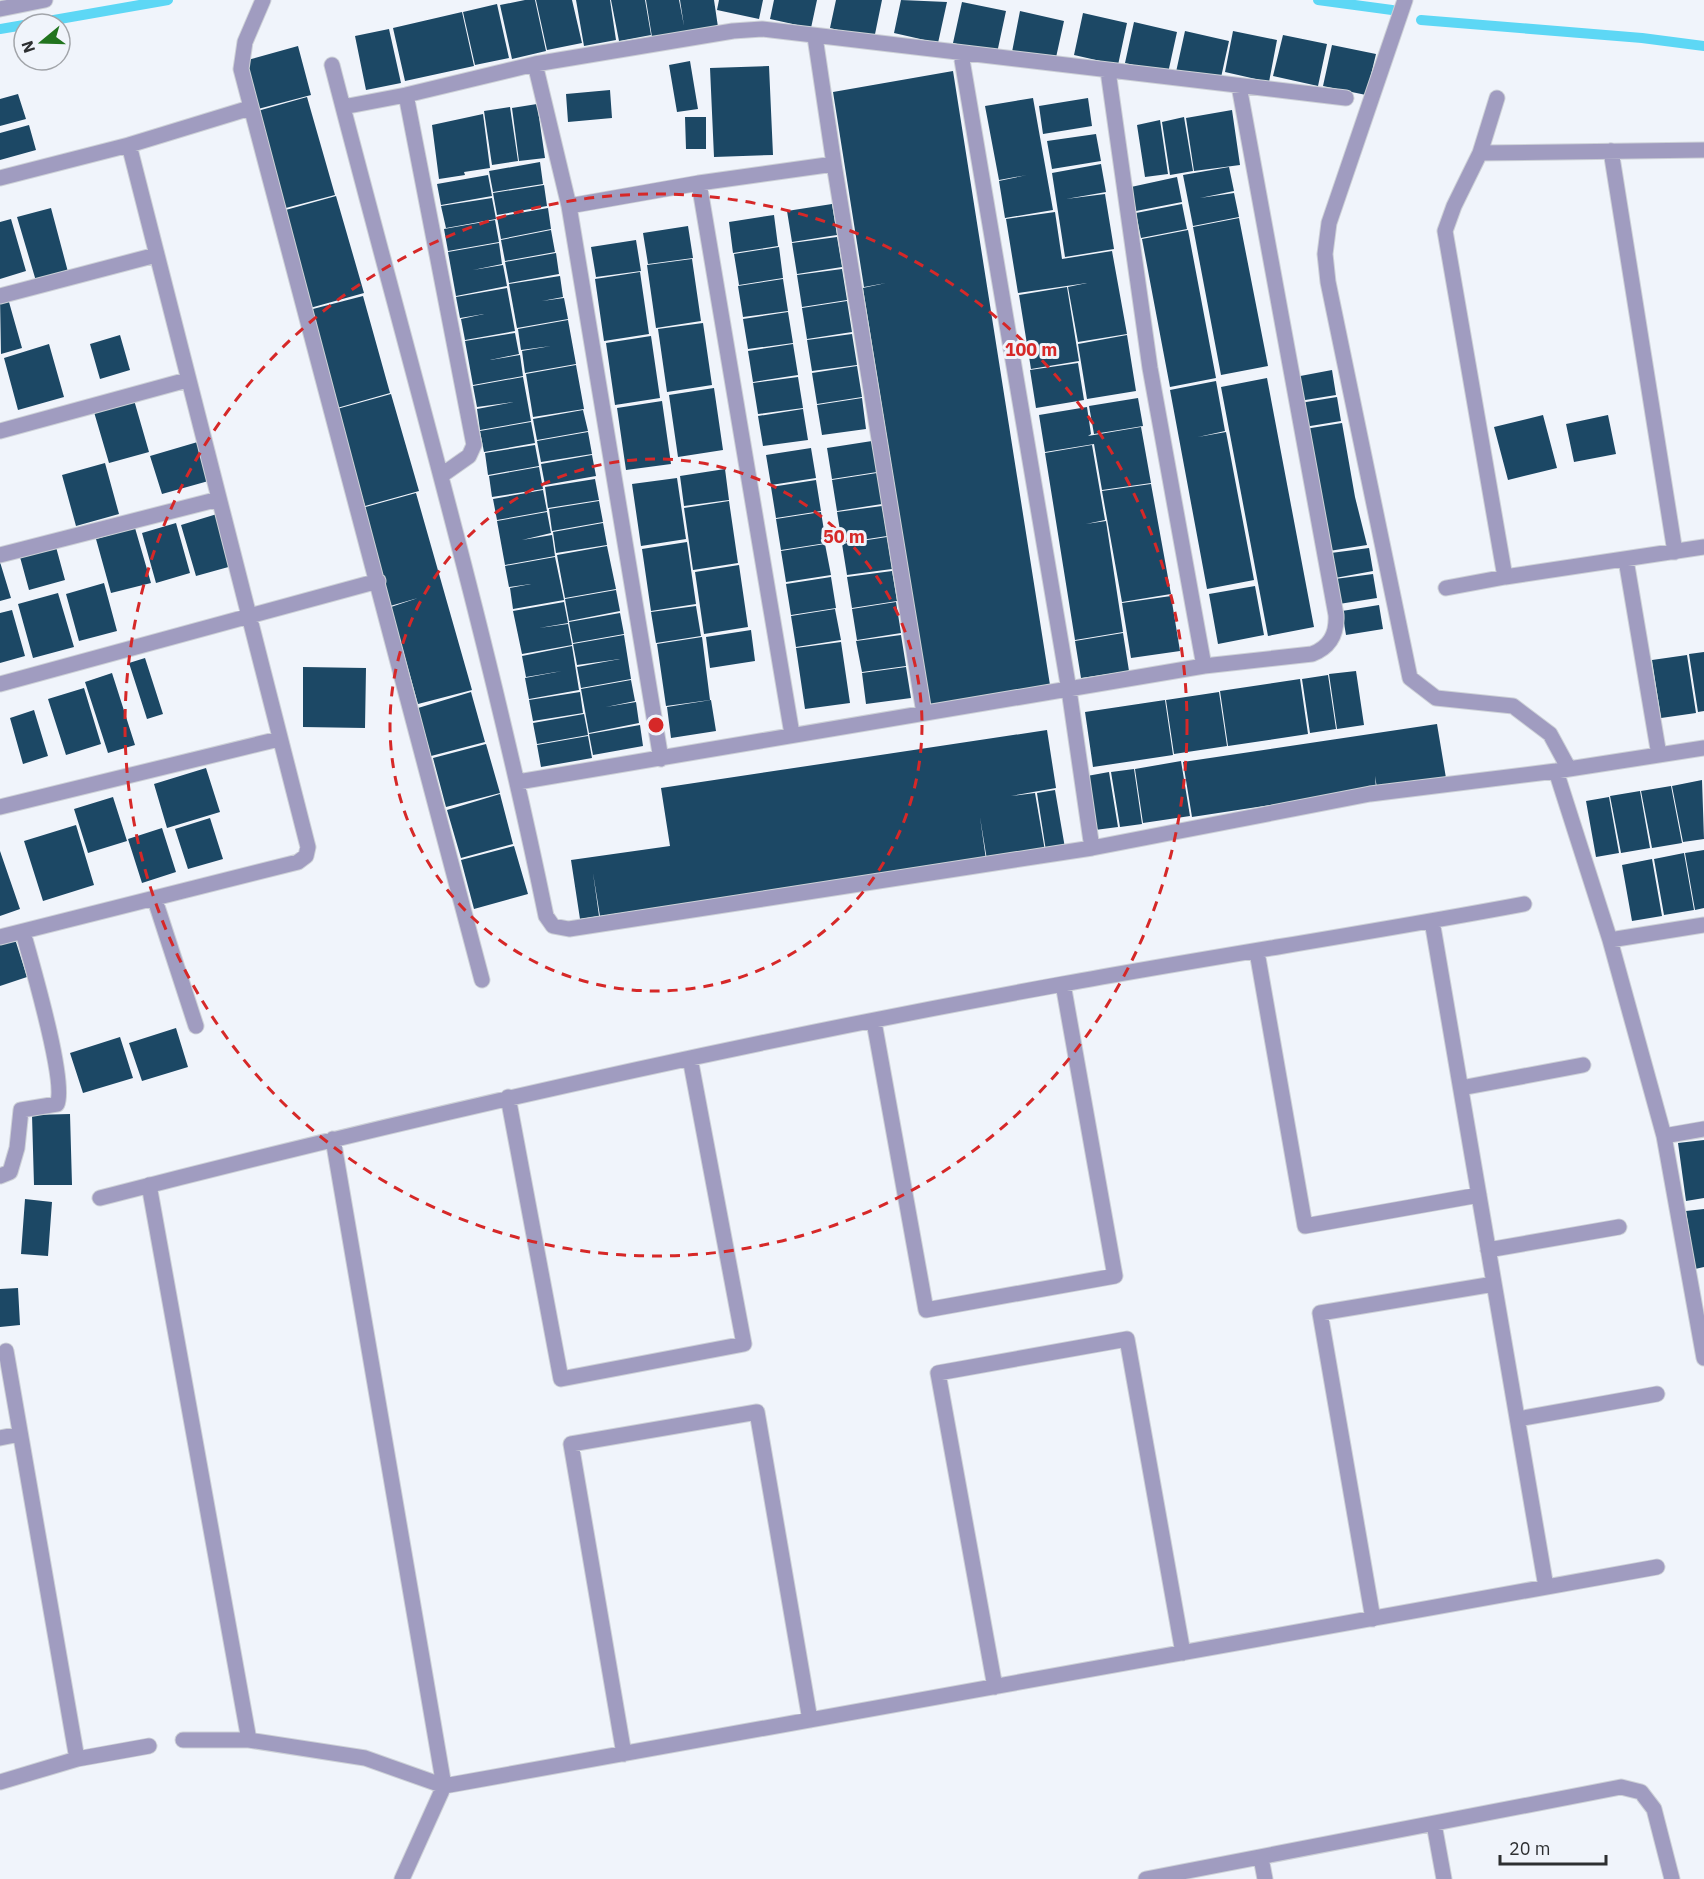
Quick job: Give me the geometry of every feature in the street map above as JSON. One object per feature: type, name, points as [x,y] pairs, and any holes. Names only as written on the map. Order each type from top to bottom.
[{"type":"street","points":[[0,9],[45,0]]},
{"type":"street","points":[[263,0],[249,30],[241,69],[482,980]]},
{"type":"street","points":[[1406,0],[1329,223],[1324,254],[1410,678],[1436,699],[1513,706],[1550,734],[1664,1136],[1698,1292],[1704,1358]]},
{"type":"street","points":[[343,107],[405,95],[535,64],[733,31],[762,29],[1346,98]]},
{"type":"street","points":[[816,37],[834,164],[924,713]]},
{"type":"street","points":[[961,54],[1069,690],[1092,848]]},
{"type":"street","points":[[535,64],[569,206],[661,759]]},
{"type":"street","points":[[332,65],[442,475],[518,782],[546,916],[550,924],[562,929],[1092,848],[1370,794],[1562,770],[1704,748]]},
{"type":"street","points":[[1108,71],[1150,368],[1204,666]]},
{"type":"street","points":[[518,782],[1204,666],[1312,654],[1322,650],[1337,629],[1239,86]]},
{"type":"street","points":[[405,95],[474,446],[469,456],[442,475]]},
{"type":"street","points":[[1497,98],[1480,153],[1454,206],[1445,231],[1445,246],[1505,577]]},
{"type":"street","points":[[0,178],[129,145],[250,108]]},
{"type":"street","points":[[0,937],[155,900],[298,862],[304,857],[308,847],[187,380],[129,145]]},
{"type":"street","points":[[1480,153],[1704,150]]},
{"type":"street","points":[[1611,151],[1675,552]]},
{"type":"street","points":[[569,206],[699,183],[834,164]]},
{"type":"street","points":[[699,183],[792,734]]},
{"type":"street","points":[[0,296],[156,255]]},
{"type":"street","points":[[0,432],[187,380]]},
{"type":"street","points":[[0,555],[219,499]]},
{"type":"street","points":[[1446,588],[1704,547]]},
{"type":"street","points":[[1626,560],[1659,755]]},
{"type":"street","points":[[0,684],[378,581]]},
{"type":"street","points":[[0,807],[279,739]]},
{"type":"street","points":[[155,900],[196,1026]]},
{"type":"street","points":[[100,1198],[508,1097],[690,1058],[1063,984],[1524,904]]},
{"type":"street","points":[[1432,921],[1546,1587]]},
{"type":"street","points":[[1610,939],[1704,925]]},
{"type":"street","points":[[0,1176],[10,1172],[21,1110],[57,1104],[60,1097],[58,1072],[23,932]]},
{"type":"street","points":[[1257,952],[1305,1226],[1479,1195]]},
{"type":"street","points":[[874,1022],[926,1310],[1115,1276],[1063,984]]},
{"type":"street","points":[[508,1097],[561,1379],[744,1344],[690,1058]]},
{"type":"street","points":[[1461,1088],[1583,1065]]},
{"type":"street","points":[[1664,1136],[1704,1129]]},
{"type":"street","points":[[333,1139],[444,1786],[402,1879]]},
{"type":"street","points":[[149,1185],[249,1740]]},
{"type":"street","points":[[1488,1250],[1619,1227]]},
{"type":"street","points":[[1372,1619],[1320,1313],[1494,1284]]},
{"type":"street","points":[[995,1687],[938,1373],[1127,1339],[1184,1653]]},
{"type":"street","points":[[6,1351],[77,1759]]},
{"type":"street","points":[[1518,1419],[1657,1394]]},
{"type":"street","points":[[624,1754],[571,1444],[757,1412],[810,1720]]},
{"type":"street","points":[[0,1438],[20,1434]]},
{"type":"street","points":[[183,1740],[249,1740],[365,1758],[444,1786],[1657,1567]]},
{"type":"street","points":[[0,1782],[77,1759],[149,1746]]},
{"type":"street","points":[[1146,1879],[1621,1788],[1641,1792],[1654,1809],[1672,1879]]},
{"type":"street","points":[[1434,1824],[1444,1879]]},
{"type":"street","points":[[1261,1858],[1265,1879]]},
{"type":"building","points":[[535,0],[546,51],[512,59],[500,5]]},
{"type":"building","points":[[536,0],[572,0],[582,43],[547,50]]},
{"type":"building","points":[[576,0],[610,0],[616,40],[584,46]]},
{"type":"building","points":[[611,0],[645,0],[651,35],[619,41]]},
{"type":"building","points":[[646,0],[679,0],[684,26],[680,0],[714,0],[718,27],[652,37]]},
{"type":"building","points":[[719,0],[763,0],[759,19],[717,10]]},
{"type":"building","points":[[774,0],[817,0],[811,28],[770,19]]},
{"type":"building","points":[[836,0],[882,0],[874,39],[830,28]]},
{"type":"building","points":[[901,0],[947,2],[938,43],[894,33]]},
{"type":"building","points":[[962,2],[1006,11],[997,53],[953,43]]},
{"type":"building","points":[[497,4],[509,58],[475,65],[463,12]]},
{"type":"building","points":[[1020,11],[1064,21],[1055,62],[1012,52]]},
{"type":"building","points":[[462,12],[474,66],[405,81],[393,28]]},
{"type":"building","points":[[1083,13],[1127,23],[1118,65],[1074,55]]},
{"type":"building","points":[[1134,22],[1177,32],[1168,73],[1125,63]]},
{"type":"building","points":[[389,29],[401,83],[366,90],[355,36]]},
{"type":"building","points":[[1185,31],[1229,41],[1220,82],[1176,72]]},
{"type":"building","points":[[1233,31],[1277,40],[1269,82],[1225,72]]},
{"type":"building","points":[[1283,35],[1327,44],[1318,86],[1273,76]]},
{"type":"building","points":[[1332,45],[1376,54],[1366,95],[1323,86]]},
{"type":"building","points":[[298,46],[311,95],[258,109],[244,61]]},
{"type":"building","points":[[690,61],[698,109],[677,112],[669,65]]},
{"type":"building","points":[[769,66],[773,155],[714,157],[710,68]]},
{"type":"building","points":[[953,71],[1050,685],[930,707],[863,288],[886,283],[864,287],[833,92]]},
{"type":"building","points":[[610,90],[612,118],[568,122],[566,94]]},
{"type":"building","points":[[18,94],[26,119],[0,126],[0,99]]},
{"type":"building","points":[[307,97],[335,195],[282,209],[254,112]]},
{"type":"building","points":[[1033,98],[1053,210],[1005,218],[999,181],[1027,175],[999,180],[985,106]]},
{"type":"building","points":[[1088,98],[1092,126],[1043,134],[1039,106]]},
{"type":"building","points":[[537,104],[545,158],[519,161],[512,108]]},
{"type":"building","points":[[510,107],[518,161],[492,165],[484,111]]},
{"type":"building","points":[[1232,110],[1240,165],[1194,171],[1186,118]]},
{"type":"building","points":[[483,114],[490,168],[439,179],[432,125]]},
{"type":"building","points":[[685,117],[706,117],[706,149],[686,149]]},
{"type":"building","points":[[1184,117],[1193,171],[1170,175],[1162,122]]},
{"type":"building","points":[[1160,120],[1168,174],[1145,177],[1137,125]]},
{"type":"building","points":[[29,125],[36,150],[0,160],[0,133]]},
{"type":"building","points":[[1096,134],[1101,161],[1052,169],[1047,141]]},
{"type":"building","points":[[540,162],[543,184],[493,192],[489,171]]},
{"type":"building","points":[[1101,164],[1106,192],[1066,199],[1105,194],[1114,249],[1065,257],[1052,173]]},
{"type":"building","points":[[1229,167],[1234,191],[1200,198],[1234,193],[1239,217],[1193,226],[1183,175]]},
{"type":"building","points":[[488,175],[492,196],[441,205],[437,184]]},
{"type":"building","points":[[1177,177],[1182,202],[1136,211],[1131,187]]},
{"type":"building","points":[[544,185],[547,206],[497,215],[493,193]]},
{"type":"building","points":[[336,196],[364,293],[310,308],[282,211]]},
{"type":"building","points":[[492,198],[496,219],[446,228],[441,206]]},
{"type":"building","points":[[832,204],[837,235],[792,242],[787,211]]},
{"type":"building","points":[[1182,204],[1187,229],[1141,238],[1136,213]]},
{"type":"building","points":[[51,208],[68,272],[36,281],[17,217]]},
{"type":"building","points":[[548,208],[551,229],[501,239],[497,217]]},
{"type":"building","points":[[1055,212],[1062,259],[1112,251],[1127,334],[1078,342],[1068,287],[1087,283],[1018,293],[1006,219]]},
{"type":"building","points":[[774,215],[778,246],[733,253],[729,222]]},
{"type":"building","points":[[1239,218],[1268,366],[1221,375],[1193,227]]},
{"type":"building","points":[[11,219],[26,271],[0,279],[0,222]]},
{"type":"building","points":[[495,220],[499,242],[448,251],[444,229]]},
{"type":"building","points":[[688,226],[693,258],[648,264],[643,233]]},
{"type":"building","points":[[551,230],[555,252],[505,261],[501,240]]},
{"type":"building","points":[[1188,230],[1216,378],[1170,387],[1142,239]]},
{"type":"building","points":[[837,237],[842,267],[797,274],[792,243]]},
{"type":"building","points":[[636,240],[641,271],[596,277],[591,247]]},
{"type":"building","points":[[499,243],[502,264],[473,270],[503,265],[507,286],[456,296],[448,252]]},
{"type":"building","points":[[779,247],[783,278],[739,285],[734,254]]},
{"type":"building","points":[[556,253],[559,274],[509,283],[505,262]]},
{"type":"building","points":[[692,259],[701,321],[656,328],[647,265]]},
{"type":"building","points":[[842,269],[847,300],[802,307],[797,275]]},
{"type":"building","points":[[640,272],[649,334],[604,341],[595,279]]},
{"type":"building","points":[[560,276],[563,297],[542,301],[564,298],[568,319],[517,328],[509,284]]},
{"type":"building","points":[[783,279],[788,311],[743,317],[738,286]]},
{"type":"building","points":[[1067,287],[1079,361],[1031,369],[1019,295]]},
{"type":"building","points":[[507,288],[515,331],[465,340],[461,319],[484,314],[460,318],[456,297]]},
{"type":"building","points":[[7,295],[22,348],[1,354],[0,297]]},
{"type":"building","points":[[363,296],[390,393],[337,408],[309,310]]},
{"type":"building","points":[[847,301],[852,332],[807,339],[802,308]]},
{"type":"building","points":[[788,312],[793,343],[748,349],[743,319]]},
{"type":"building","points":[[568,320],[576,364],[525,373],[522,351],[551,346],[521,350],[518,329]]},
{"type":"building","points":[[703,323],[712,385],[667,392],[658,329]]},
{"type":"building","points":[[515,333],[519,354],[490,360],[520,355],[523,376],[473,385],[465,341]]},
{"type":"building","points":[[852,334],[857,365],[812,371],[807,340]]},
{"type":"building","points":[[120,335],[130,370],[100,379],[90,344]]},
{"type":"building","points":[[1127,335],[1136,391],[1087,399],[1078,344]]},
{"type":"building","points":[[651,336],[660,398],[615,405],[606,343]]},
{"type":"building","points":[[49,344],[64,397],[18,410],[4,358]]},
{"type":"building","points":[[793,344],[798,375],[753,382],[748,351]]},
{"type":"building","points":[[1078,363],[1084,400],[1036,408],[1030,370]]},
{"type":"building","points":[[576,365],[584,409],[533,417],[526,374]]},
{"type":"building","points":[[857,366],[862,397],[817,404],[812,373]]},
{"type":"building","points":[[1332,370],[1336,395],[1299,401],[1295,377]]},
{"type":"building","points":[[523,377],[531,421],[480,430],[477,409],[514,402],[477,407],[473,386]]},
{"type":"building","points":[[798,377],[803,408],[758,414],[753,383]]},
{"type":"building","points":[[1267,378],[1314,627],[1268,636],[1221,387]]},
{"type":"building","points":[[1216,381],[1225,431],[1198,437],[1226,432],[1254,580],[1207,589],[1170,390]]},
{"type":"building","points":[[714,388],[723,450],[678,457],[669,395]]},
{"type":"building","points":[[391,394],[419,491],[365,506],[337,409]]},
{"type":"building","points":[[1337,397],[1341,421],[1304,427],[1300,403]]},
{"type":"building","points":[[862,398],[866,429],[822,435],[817,405]]},
{"type":"building","points":[[1138,398],[1143,426],[1094,434],[1089,406]]},
{"type":"building","points":[[134,400],[149,452],[109,463],[94,412]]},
{"type":"building","points":[[662,401],[671,464],[626,470],[617,408]]},
{"type":"building","points":[[1087,407],[1091,434],[1088,436],[1141,427],[1151,483],[1102,490],[1094,444],[1045,452],[1039,415]]},
{"type":"building","points":[[803,409],[808,440],[763,446],[758,416]]},
{"type":"building","points":[[583,410],[588,431],[537,440],[533,419]]},
{"type":"building","points":[[1543,415],[1557,468],[1508,480],[1494,427]]},
{"type":"building","points":[[1608,415],[1616,454],[1574,462],[1566,424]]},
{"type":"building","points":[[531,422],[535,443],[484,452],[480,431]]},
{"type":"building","points":[[1342,423],[1355,497],[1367,545],[1329,551],[1305,429]]},
{"type":"building","points":[[588,432],[592,454],[541,462],[537,441]]},
{"type":"building","points":[[201,441],[212,480],[162,494],[150,456]]},
{"type":"building","points":[[872,441],[877,472],[832,479],[827,448]]},
{"type":"building","points":[[535,445],[539,466],[488,475],[485,453]]},
{"type":"building","points":[[1092,445],[1105,520],[1086,524],[1106,521],[1123,632],[1075,640],[1045,453]]},
{"type":"building","points":[[811,448],[816,478],[771,485],[766,455]]},
{"type":"building","points":[[592,455],[596,476],[545,485],[541,464]]},
{"type":"building","points":[[105,463],[119,514],[76,526],[62,475]]},
{"type":"building","points":[[539,467],[543,489],[492,497],[489,476]]},
{"type":"building","points":[[725,469],[729,500],[684,506],[680,476]]},
{"type":"building","points":[[877,473],[882,504],[837,511],[832,480]]},
{"type":"building","points":[[677,478],[686,539],[641,546],[632,484]]},
{"type":"building","points":[[595,479],[599,500],[548,508],[545,487]]},
{"type":"building","points":[[816,480],[821,511],[776,518],[771,487]]},
{"type":"building","points":[[1151,484],[1171,594],[1122,602],[1102,491]]},
{"type":"building","points":[[543,490],[547,511],[497,520],[493,499]]},
{"type":"building","points":[[416,493],[472,690],[418,704],[391,607],[418,598],[390,606],[362,508]]},
{"type":"building","points":[[599,501],[603,522],[552,531],[549,509]]},
{"type":"building","points":[[729,501],[738,563],[693,570],[684,508]]},
{"type":"building","points":[[882,506],[887,536],[842,543],[837,512]]},
{"type":"building","points":[[547,512],[551,533],[522,540],[552,535],[555,556],[505,565],[497,521]]},
{"type":"building","points":[[821,512],[826,543],[781,550],[776,519]]},
{"type":"building","points":[[217,514],[232,566],[196,576],[181,525]]},
{"type":"building","points":[[176,523],[190,573],[156,583],[142,533]]},
{"type":"building","points":[[603,523],[607,545],[556,553],[553,532]]},
{"type":"building","points":[[135,528],[151,583],[111,593],[96,539]]},
{"type":"building","points":[[887,537],[892,569],[847,575],[842,544]]},
{"type":"building","points":[[687,542],[696,604],[651,611],[642,549]]},
{"type":"building","points":[[825,544],[831,575],[786,582],[781,551]]},
{"type":"building","points":[[607,546],[616,589],[565,598],[557,555]]},
{"type":"building","points":[[56,547],[65,580],[29,590],[20,557]]},
{"type":"building","points":[[1369,548],[1373,571],[1335,578],[1331,553]]},
{"type":"building","points":[[555,557],[564,600],[513,609],[510,588],[531,584],[509,587],[505,566]]},
{"type":"building","points":[[0,562],[11,598],[0,601]]},
{"type":"building","points":[[739,565],[748,627],[704,634],[695,572]]},
{"type":"building","points":[[892,571],[897,601],[852,608],[847,577]]},
{"type":"building","points":[[1373,574],[1377,598],[1339,604],[1335,579]]},
{"type":"building","points":[[831,577],[836,608],[791,615],[786,584]]},
{"type":"building","points":[[104,583],[117,631],[79,641],[66,594]]},
{"type":"building","points":[[1255,586],[1264,635],[1218,644],[1209,594]]},
{"type":"building","points":[[616,590],[620,611],[569,621],[565,599]]},
{"type":"building","points":[[58,593],[74,647],[33,658],[18,604]]},
{"type":"building","points":[[1171,596],[1180,651],[1131,658],[1122,603]]},
{"type":"building","points":[[564,602],[568,623],[539,628],[568,624],[572,645],[522,654],[513,611]]},
{"type":"building","points":[[896,602],[901,633],[857,640],[852,609]]},
{"type":"building","points":[[1379,605],[1383,629],[1346,635],[1342,611]]},
{"type":"building","points":[[696,606],[701,636],[656,643],[651,612]]},
{"type":"building","points":[[835,609],[841,640],[796,647],[791,616]]},
{"type":"building","points":[[12,610],[25,656],[0,663],[0,613]]},
{"type":"building","points":[[620,613],[624,634],[573,643],[569,622]]},
{"type":"building","points":[[751,630],[755,661],[710,668],[706,637]]},
{"type":"building","points":[[1123,633],[1129,671],[1081,678],[1075,641]]},
{"type":"building","points":[[624,635],[631,679],[581,688],[577,667],[620,659],[577,665],[573,644]]},
{"type":"building","points":[[901,635],[906,666],[862,672],[856,641]]},
{"type":"building","points":[[702,637],[710,700],[666,706],[657,644]]},
{"type":"building","points":[[841,642],[850,703],[805,709],[796,648]]},
{"type":"building","points":[[572,646],[579,690],[529,699],[525,678],[562,671],[526,677],[522,656]]},
{"type":"building","points":[[1704,652],[1704,711],[1698,712],[1689,654]]},
{"type":"building","points":[[1687,655],[1696,713],[1661,718],[1652,660]]},
{"type":"building","points":[[145,658],[163,714],[147,719],[129,663]]},
{"type":"building","points":[[303,667],[366,668],[365,728],[303,727]]},
{"type":"building","points":[[906,667],[911,698],[866,704],[862,673]]},
{"type":"building","points":[[1356,671],[1364,725],[1337,729],[1329,674]]},
{"type":"building","points":[[112,673],[135,745],[108,753],[85,682]]},
{"type":"building","points":[[1328,675],[1336,729],[1310,733],[1302,679]]},
{"type":"building","points":[[1300,679],[1308,734],[1228,746],[1220,691]]},
{"type":"building","points":[[631,680],[635,701],[606,707],[636,702],[639,723],[589,733],[581,689]]},
{"type":"building","points":[[84,688],[101,744],[66,755],[48,699]]},
{"type":"building","points":[[471,692],[485,742],[431,756],[418,708]]},
{"type":"building","points":[[580,692],[583,713],[533,721],[529,700]]},
{"type":"building","points":[[1219,692],[1227,746],[1174,754],[1166,700]]},
{"type":"building","points":[[711,700],[716,731],[671,738],[667,707]]},
{"type":"building","points":[[1165,700],[1173,755],[1093,767],[1085,712]]},
{"type":"building","points":[[34,710],[48,756],[23,764],[10,718]]},
{"type":"building","points":[[584,714],[588,735],[537,744],[533,723]]},
{"type":"building","points":[[1437,724],[1446,778],[1377,788],[1375,776],[1376,789],[1192,817],[1183,762]]},
{"type":"building","points":[[640,725],[643,746],[593,755],[589,734]]},
{"type":"building","points":[[1047,730],[1056,788],[1011,796],[1035,793],[1045,851],[987,860],[980,817],[986,860],[600,916],[593,873],[599,916],[580,919],[571,860],[670,846],[661,788]]},
{"type":"building","points":[[588,736],[592,758],[541,767],[537,745]]},
{"type":"building","points":[[486,744],[500,793],[446,807],[433,758]]},
{"type":"building","points":[[1181,761],[1190,816],[1143,823],[1135,769]]},
{"type":"building","points":[[206,768],[220,812],[167,828],[154,784]]},
{"type":"building","points":[[1134,769],[1142,824],[1120,827],[1111,772]]},
{"type":"building","points":[[1109,772],[1118,827],[1095,830],[1087,776]]},
{"type":"building","points":[[1702,780],[1704,839],[1683,842],[1672,786]]},
{"type":"building","points":[[1671,786],[1682,843],[1652,848],[1641,791]]},
{"type":"building","points":[[1055,790],[1065,848],[1046,851],[1037,793]]},
{"type":"building","points":[[1640,791],[1650,848],[1621,853],[1610,796]]},
{"type":"building","points":[[500,794],[513,844],[461,858],[447,810]]},
{"type":"building","points":[[113,797],[127,841],[88,853],[74,809]]},
{"type":"building","points":[[1609,797],[1619,853],[1596,857],[1586,801]]},
{"type":"building","points":[[210,818],[223,859],[188,869],[175,829]]},
{"type":"building","points":[[76,825],[94,885],[43,901],[24,841]]},
{"type":"building","points":[[162,828],[176,872],[142,883],[128,839]]},
{"type":"building","points":[[514,846],[528,894],[474,909],[461,860]]},
{"type":"building","points":[[1704,850],[1704,908],[1695,910],[1685,853]]},
{"type":"building","points":[[0,851],[20,909],[0,916]]},
{"type":"building","points":[[1684,853],[1694,910],[1664,915],[1654,859]]},
{"type":"building","points":[[1652,859],[1662,916],[1632,921],[1622,865]]},
{"type":"building","points":[[15,939],[27,977],[0,986],[0,944]]},
{"type":"building","points":[[176,1028],[188,1067],[142,1081],[129,1043]]},
{"type":"building","points":[[120,1037],[133,1078],[83,1093],[70,1053]]},
{"type":"building","points":[[70,1114],[72,1185],[34,1185],[32,1115]]},
{"type":"building","points":[[1704,1140],[1704,1198],[1686,1201],[1678,1143]]},
{"type":"building","points":[[25,1199],[52,1202],[48,1256],[21,1254]]},
{"type":"building","points":[[1704,1209],[1704,1267],[1695,1269],[1686,1211]]},
{"type":"building","points":[[18,1288],[20,1325],[0,1327],[0,1289]]},
{"type":"waterway","points":[[72,17],[168,0]]},
{"type":"waterway","points":[[1318,0],[1392,10]]},
{"type":"waterway","points":[[1421,20],[1642,38],[1704,46]]},
{"type":"waterway","points":[[0,29],[12,27]]}]
